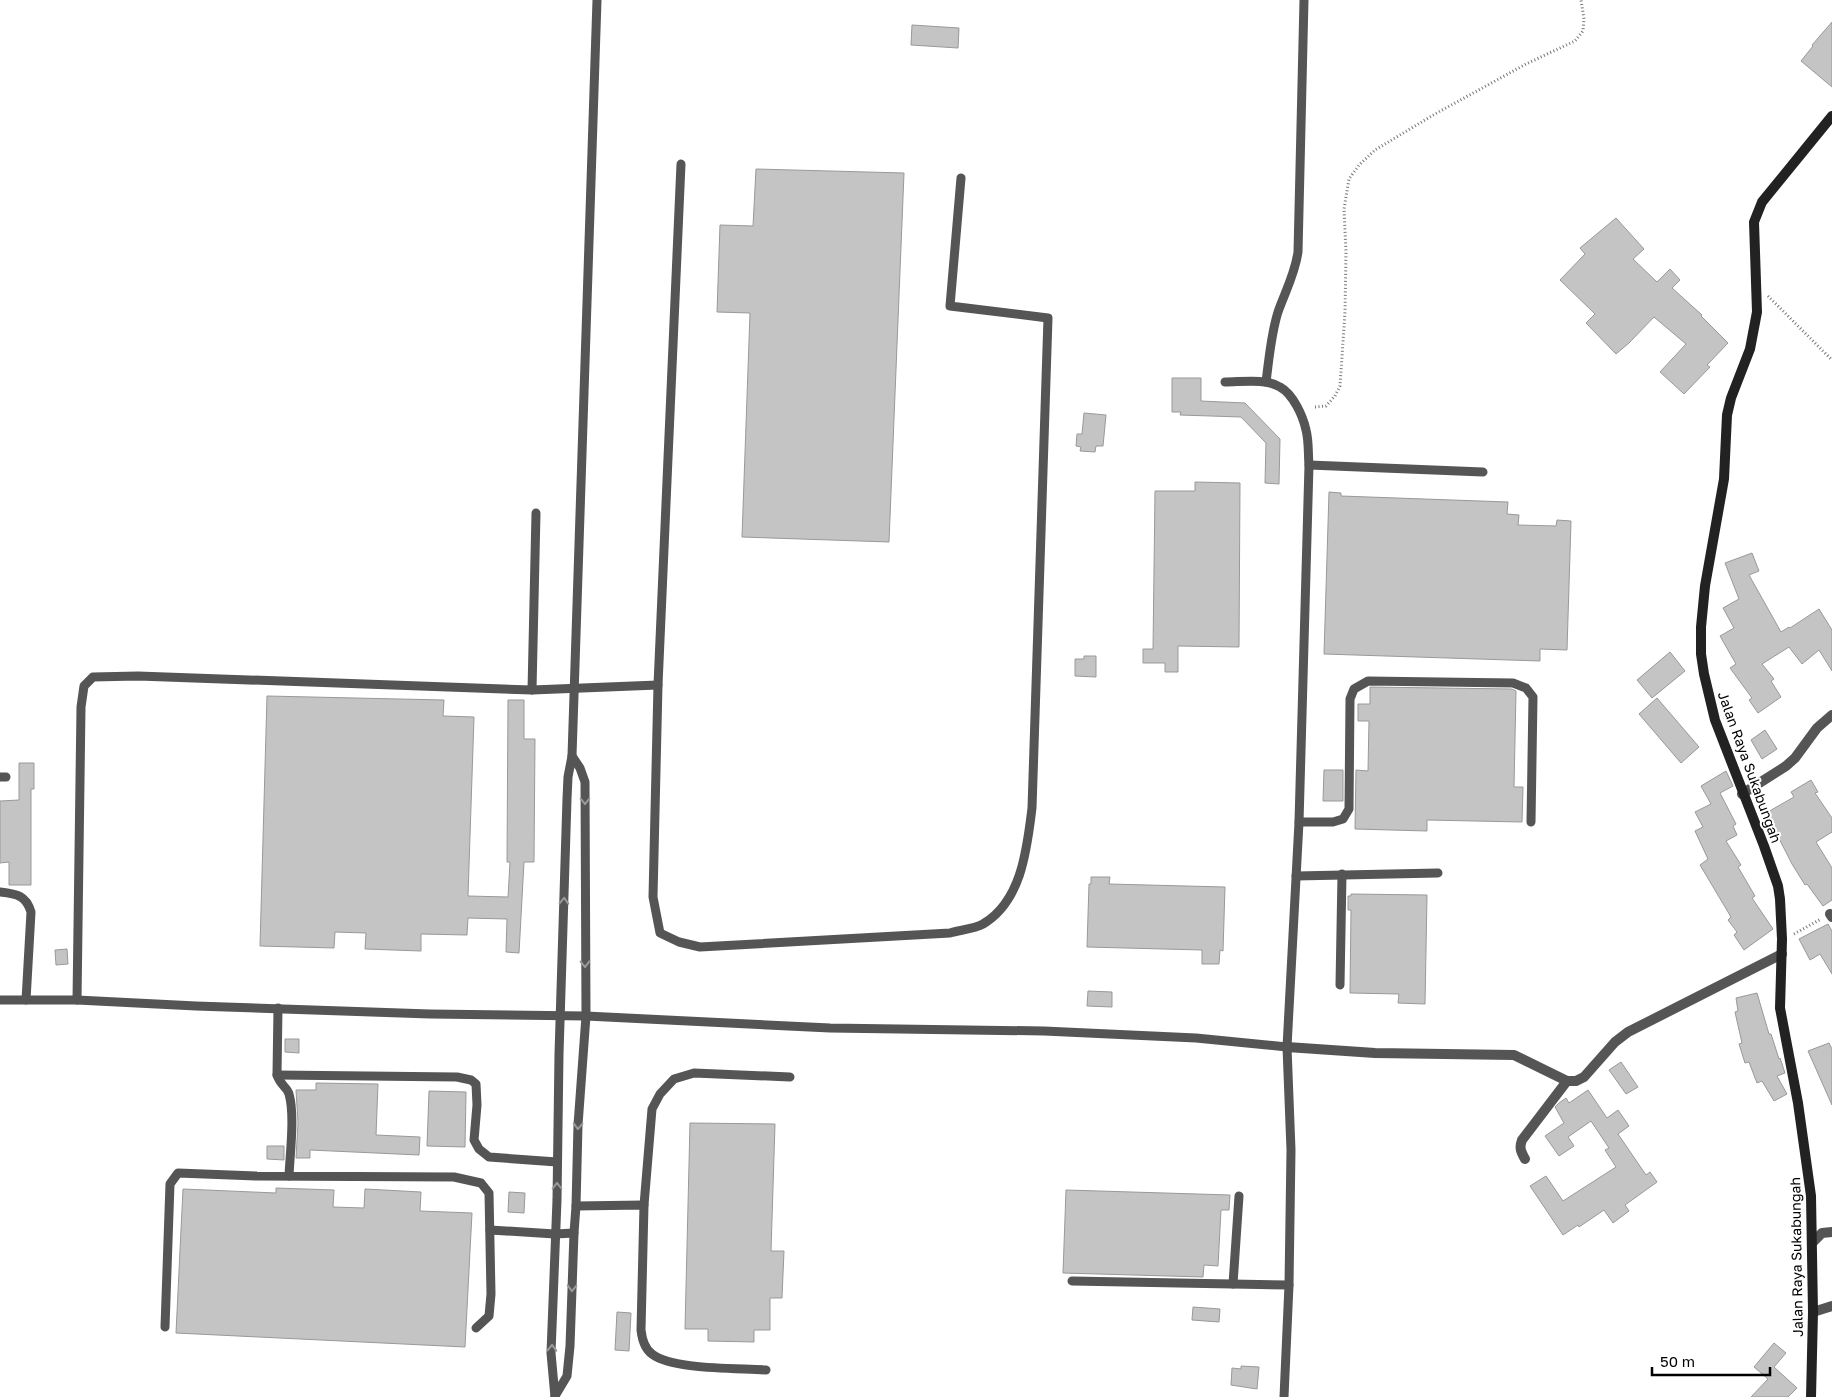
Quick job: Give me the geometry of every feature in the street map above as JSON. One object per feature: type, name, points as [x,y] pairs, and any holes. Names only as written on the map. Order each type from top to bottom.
[{"type":"street","name":"Jalan Raya Sukabungah","points":[[1811,1397],[1813,1312],[1811,1196],[1802,1128],[1780,1008],[1782,940],[1778,886],[1764,846],[1742,794],[1710,700],[1701,654],[1701,627],[1704,586],[1724,479],[1727,415],[1731,398],[1750,349],[1757,312],[1754,222],[1757,212],[1769,192],[1832,116]]},
{"type":"street","points":[[1742,794],[1786,766],[1795,758],[1816,728],[1832,715]]},
{"type":"street","points":[[1287,1047],[1375,1053],[1514,1055],[1567,1081],[1576,1081],[1584,1077],[1615,1042],[1628,1032],[1782,954]]},
{"type":"street","points":[[1525,1159],[1520,1146],[1522,1140],[1567,1081]]},
{"type":"street","points":[[1812,1243],[1822,1233],[1832,1232]]},
{"type":"street","points":[[1813,1312],[1832,1306]]},
{"type":"lane","points":[[555,1397],[551,1353],[560,1016],[568,777],[572,756],[597,0]]},
{"type":"lane","points":[[1266,382],[1278,313],[1297,264],[1304,0]]},
{"type":"lane","points":[[681,164],[658,685],[653,897],[660,933],[679,942],[700,947],[950,933],[983,924],[1007,903],[1022,870],[1032,808],[1048,318],[950,306],[961,178]]},
{"type":"lane","points":[[1225,382],[1266,382],[1280,387],[1290,397],[1299,411],[1306,430],[1309,465],[1299,822],[1287,1047],[1291,1150],[1289,1285],[1284,1397]]},
{"type":"lane","points":[[1309,465],[1483,472]]},
{"type":"lane","points":[[532,690],[536,513]]},
{"type":"lane","points":[[77,1000],[80,707],[84,686],[93,677],[138,676],[532,690],[658,685]]},
{"type":"lane","points":[[1299,822],[1333,822],[1343,819],[1348,809],[1350,699],[1354,689],[1368,681],[1513,683],[1526,688],[1533,697],[1530,822]]},
{"type":"lane","points":[[555,1397],[567,1376],[576,1206],[578,1125],[586,1016],[585,782],[580,768],[572,756]]},
{"type":"lane","points":[[1296,876],[1438,873]]},
{"type":"lane","points":[[1340,985],[1342,874]]},
{"type":"lane","points":[[0,892],[16,894],[28,902],[31,912],[26,1000]]},
{"type":"lane","points":[[0,1000],[77,1000],[430,1014],[586,1016],[830,1028],[1054,1032],[1196,1038],[1287,1047]]},
{"type":"lane","points":[[278,1008],[277,1075],[279,1083],[288,1092],[292,1106],[289,1176]]},
{"type":"lane","points":[[766,1370],[674,1365],[651,1354],[643,1342],[641,1330],[644,1205],[652,1109],[660,1094],[674,1079],[694,1073],[790,1077]]},
{"type":"lane","points":[[277,1075],[457,1077],[471,1080],[476,1084],[477,1105],[474,1140],[478,1150],[489,1157],[557,1162]]},
{"type":"lane","points":[[165,1327],[170,1184],[178,1173],[454,1177],[481,1183],[490,1193],[491,1294],[489,1316],[476,1328]]},
{"type":"lane","points":[[1233,1284],[1239,1196]]},
{"type":"lane","points":[[576,1206],[644,1205]]},
{"type":"lane","points":[[490,1230],[555,1234],[574,1233]]},
{"type":"lane","points":[[1072,1281],[1289,1285]]},
{"type":"path","points":[[1315,407],[1326,406],[1335,396],[1340,386],[1345,312],[1346,252],[1344,209],[1350,179],[1354,172],[1375,150],[1435,114],[1526,64],[1575,42],[1583,32],[1584,18],[1581,0]]},
{"type":"path","points":[[1757,285],[1832,360]]},
{"type":"path","points":[[1782,940],[1831,915]]},
{"type":"building","points":[[1832,22],[1832,87],[1801,61]]},
{"type":"building","points":[[912,25],[959,28],[958,48],[911,45]]},
{"type":"building","points":[[756,169],[904,173],[889,542],[742,537],[750,313],[717,312],[720,225],[753,226]]},
{"type":"building","points":[[1616,218],[1644,249],[1633,259],[1657,282],[1670,269],[1680,280],[1672,288],[1702,315],[1728,343],[1707,365],[1710,367],[1684,394],[1660,372],[1686,344],[1654,317],[1616,354],[1586,323],[1595,314],[1560,280],[1585,254],[1580,248]]},
{"type":"building","points":[[1172,378],[1201,378],[1201,401],[1245,403],[1280,439],[1279,484],[1265,483],[1266,443],[1241,417],[1180,415],[1181,412],[1172,412]]},
{"type":"building","points":[[1084,413],[1106,415],[1103,446],[1096,446],[1095,452],[1080,451],[1081,447],[1076,446],[1077,434],[1082,434]]},
{"type":"building","points":[[1195,482],[1240,483],[1239,647],[1178,646],[1178,672],[1165,672],[1165,663],[1143,663],[1143,649],[1153,649],[1155,491],[1195,491]]},
{"type":"building","points":[[1329,492],[1341,493],[1341,496],[1508,502],[1507,514],[1519,515],[1518,525],[1556,526],[1557,520],[1571,521],[1567,650],[1540,649],[1540,661],[1324,654]]},
{"type":"building","points":[[1752,553],[1759,571],[1749,575],[1781,632],[1819,609],[1832,630],[1832,671],[1819,650],[1802,664],[1789,647],[1762,664],[1774,679],[1771,681],[1781,697],[1758,713],[1749,700],[1752,698],[1730,668],[1736,664],[1720,636],[1734,628],[1723,608],[1739,599],[1725,563]]},
{"type":"building","points":[[1670,652],[1685,671],[1652,698],[1637,680]]},
{"type":"building","points":[[1084,656],[1096,656],[1096,677],[1075,676],[1075,659],[1084,659]]},
{"type":"building","points":[[1370,687],[1512,689],[1516,691],[1514,787],[1523,787],[1522,822],[1427,820],[1427,831],[1355,829],[1356,770],[1368,771],[1369,721],[1358,721],[1358,704],[1370,704]]},
{"type":"building","points":[[267,696],[444,700],[443,716],[474,717],[468,896],[508,897],[510,862],[507,862],[508,700],[524,700],[524,739],[535,739],[534,862],[524,862],[519,953],[506,952],[507,919],[468,918],[467,935],[421,934],[421,951],[365,949],[366,933],[335,932],[334,948],[260,946]]},
{"type":"building","points":[[1657,698],[1699,747],[1681,763],[1639,714]]},
{"type":"building","points":[[1765,730],[1777,749],[1762,759],[1751,740]]},
{"type":"building","points":[[19,763],[34,763],[34,789],[31,789],[31,885],[9,885],[9,862],[0,863],[0,801],[19,800]]},
{"type":"building","points":[[1324,770],[1343,770],[1343,801],[1323,801]]},
{"type":"building","points":[[1726,771],[1733,786],[1720,793],[1736,824],[1733,826],[1737,835],[1726,841],[1741,865],[1738,867],[1755,896],[1752,898],[1773,929],[1744,950],[1734,935],[1737,932],[1728,920],[1731,917],[1700,865],[1708,859],[1695,831],[1703,827],[1695,812],[1711,804],[1701,786]]},
{"type":"building","points":[[1811,780],[1818,792],[1815,793],[1832,818],[1832,832],[1816,842],[1832,868],[1832,900],[1823,906],[1807,884],[1805,885],[1792,864],[1766,813],[1794,797],[1791,792]]},
{"type":"building","points":[[1091,877],[1110,877],[1109,884],[1225,887],[1223,951],[1220,950],[1219,964],[1202,964],[1202,950],[1087,947],[1089,884],[1091,884]]},
{"type":"building","points":[[1351,894],[1427,895],[1425,1004],[1398,1003],[1399,994],[1350,993],[1351,910],[1348,910],[1348,896],[1351,896]]},
{"type":"building","points":[[1828,924],[1832,931],[1832,974],[1820,954],[1810,960],[1799,939]]},
{"type":"building","points":[[67,949],[68,964],[56,965],[55,950]]},
{"type":"building","points":[[1088,991],[1112,992],[1112,1007],[1087,1006]]},
{"type":"building","points":[[1757,993],[1769,1034],[1771,1034],[1785,1073],[1777,1076],[1787,1094],[1774,1101],[1762,1081],[1757,1083],[1749,1062],[1745,1063],[1739,1044],[1742,1043],[1735,1012],[1738,1011],[1736,998]]},
{"type":"building","points":[[285,1039],[299,1039],[299,1053],[285,1052]]},
{"type":"building","points":[[1829,1043],[1832,1049],[1832,1105],[1808,1051]]},
{"type":"building","points":[[1621,1062],[1638,1087],[1626,1094],[1609,1070]]},
{"type":"building","points":[[316,1083],[378,1084],[376,1135],[420,1137],[419,1155],[310,1150],[310,1158],[296,1158],[298,1123],[296,1090],[316,1090]]},
{"type":"building","points":[[1588,1090],[1607,1118],[1618,1110],[1629,1126],[1618,1134],[1646,1175],[1650,1172],[1657,1182],[1625,1205],[1629,1211],[1613,1223],[1604,1210],[1563,1235],[1530,1186],[1546,1176],[1563,1201],[1616,1167],[1605,1150],[1609,1148],[1591,1121],[1568,1137],[1574,1146],[1559,1156],[1545,1136],[1564,1123],[1555,1107],[1566,1098],[1569,1103]]},
{"type":"building","points":[[429,1091],[466,1092],[465,1147],[427,1146]]},
{"type":"building","points":[[690,1123],[775,1124],[771,1251],[784,1251],[782,1298],[770,1298],[770,1330],[754,1330],[754,1342],[708,1341],[708,1329],[685,1329]]},
{"type":"building","points":[[267,1146],[284,1146],[284,1160],[267,1159]]},
{"type":"building","points":[[276,1188],[334,1190],[333,1207],[364,1208],[365,1189],[421,1192],[420,1211],[472,1213],[465,1347],[176,1333],[183,1189],[276,1193]]},
{"type":"building","points":[[1066,1190],[1230,1195],[1229,1210],[1221,1210],[1218,1266],[1204,1265],[1203,1277],[1063,1273]]},
{"type":"building","points":[[509,1192],[525,1193],[524,1213],[508,1212]]},
{"type":"building","points":[[1193,1307],[1220,1309],[1219,1322],[1192,1320]]},
{"type":"building","points":[[617,1312],[631,1313],[629,1351],[615,1350]]},
{"type":"building","points":[[1774,1343],[1786,1353],[1774,1367],[1797,1388],[1788,1397],[1751,1397],[1768,1379],[1754,1367]]},
{"type":"building","points":[[1241,1366],[1259,1367],[1257,1389],[1231,1385],[1232,1368],[1241,1369]]}]
